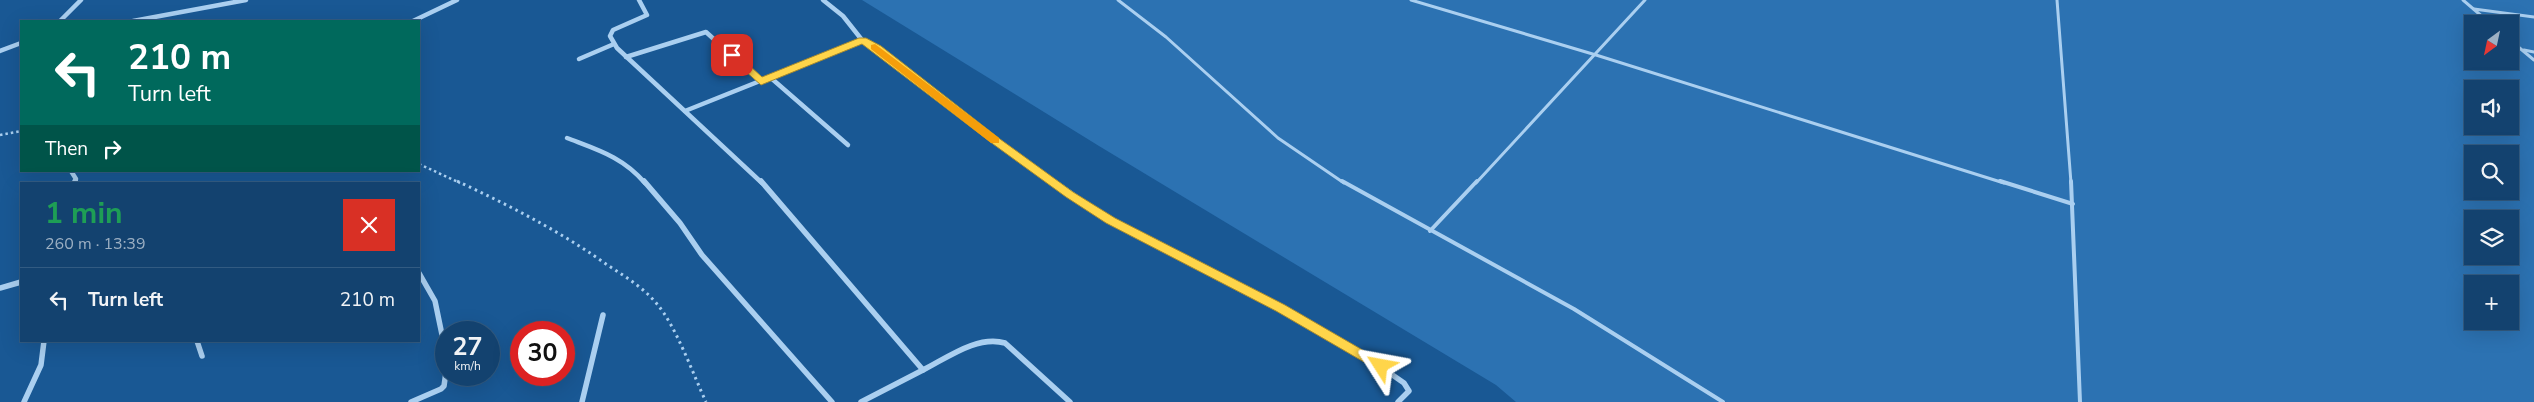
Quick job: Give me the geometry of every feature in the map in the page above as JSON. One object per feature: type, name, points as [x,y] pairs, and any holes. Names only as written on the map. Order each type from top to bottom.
[{"type":"street","points":[[61,20],[81,0]]},
{"type":"street","points":[[138,20],[246,0]]},
{"type":"street","points":[[415,20],[456,0]]},
{"type":"street","points":[[639,0],[647,15],[613,30],[610,36],[614,44],[778,199],[923,370]]},
{"type":"street","points":[[823,0],[843,16],[862,40],[877,48],[997,142],[1070,194],[1110,220],[1296,316],[1358,351],[1392,374],[1408,388],[1406,396],[1398,402]]},
{"type":"street","points":[[626,57],[692,34],[706,32],[761,82]]},
{"type":"street","points":[[686,111],[862,40]]},
{"type":"street","points":[[0,51],[20,43]]},
{"type":"street","points":[[579,59],[614,44]]},
{"type":"street","points":[[771,78],[848,144]]},
{"type":"street","points":[[567,138],[616,157],[633,168],[680,223],[702,255],[832,402]]},
{"type":"street","points":[[420,275],[433,296],[441,321]]},
{"type":"street","points":[[0,288],[20,282]]},
{"type":"street","points":[[582,402],[604,315]]},
{"type":"street","points":[[861,402],[979,343],[996,339],[1005,343],[1070,402]]},
{"type":"street","points":[[24,402],[36,379],[42,359],[44,342]]},
{"type":"street","points":[[197,342],[202,356]]},
{"type":"street","points":[[411,402],[444,386]]},
{"type":"lane","points":[[1118,0],[1190,59],[1265,127],[1301,156],[1430,231],[1554,298],[1723,402]]},
{"type":"lane","points":[[1412,0],[1596,55],[2073,204]]},
{"type":"lane","points":[[1430,231],[1596,55],[1645,0]]},
{"type":"lane","points":[[2057,0],[2073,204],[2080,402]]},
{"type":"lane","points":[[2463,0],[2481,15]]},
{"type":"lane","points":[[2474,9],[2534,17]]},
{"type":"lane","points":[[2519,48],[2534,60]]},
{"type":"lane","points":[[2522,50],[2534,52]]},
{"type":"path","points":[[0,135],[20,131]]},
{"type":"path","points":[[420,164],[516,208],[563,234],[643,289],[658,305],[682,348],[706,402]]},
{"type":"shaded area","points":[[862,0],[2534,0],[2534,402],[1516,402],[1496,385],[1099,146]]},
{"type":"slow traffic","points":[[875,47],[995,141]]},
{"type":"route","points":[[732,55],[761,82],[862,40],[893,60],[926,88],[997,142],[1110,220],[1156,245],[1235,283],[1358,351],[1381,366]]}]
